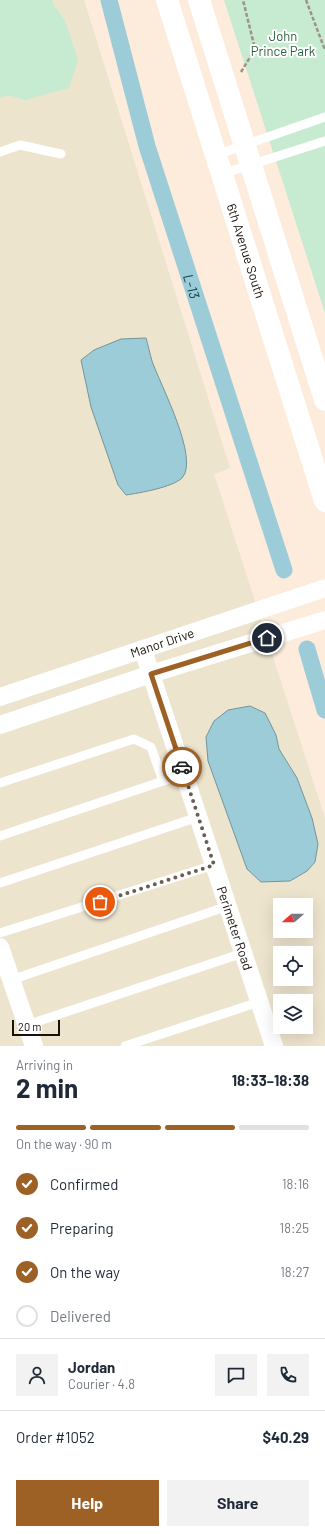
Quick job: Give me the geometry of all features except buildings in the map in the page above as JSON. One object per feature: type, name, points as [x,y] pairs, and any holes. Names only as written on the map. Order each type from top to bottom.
[{"type":"street","name":"6th Avenue South","points":[[167,0],[325,501]]},
{"type":"street","points":[[199,0],[325,400]]},
{"type":"street","name":"Manor Drive","points":[[0,697],[325,588]]},
{"type":"street","name":"Manor Drive","points":[[0,725],[151,674],[325,620]]},
{"type":"street","name":"Perimeter Road","points":[[143,650],[228,906],[272,1046]]},
{"type":"street","points":[[0,947],[34,1046]]},
{"type":"lane","points":[[219,164],[248,155],[325,117]]},
{"type":"lane","points":[[219,164],[248,155],[325,141]]},
{"type":"lane","points":[[0,152],[20,145],[62,154]]},
{"type":"lane","points":[[0,783],[134,739],[151,747],[163,781]]},
{"type":"lane","points":[[0,836],[184,774]]},
{"type":"lane","points":[[0,883],[198,817]]},
{"type":"lane","points":[[0,934],[214,865]]},
{"type":"lane","points":[[11,980],[228,906]]},
{"type":"lane","points":[[26,1025],[243,953]]},
{"type":"lane","points":[[125,1046],[259,1002]]},
{"type":"path","points":[[241,73],[255,48],[243,0]]},
{"type":"path","points":[[306,0],[325,50]]},
{"type":"shaded area","points":[[0,0],[84,0],[230,468],[214,474],[325,818],[325,1046],[0,1046]]},
{"type":"green space","points":[[0,0],[52,0],[65,21],[78,60],[69,88],[25,100],[8,95],[0,98]]},
{"type":"green space","name":"John Prince Park","points":[[224,0],[325,0],[325,313]]},
{"type":"water","points":[[146,338],[152,361],[170,403],[183,439],[186,455],[186,468],[182,478],[178,481],[156,489],[126,495],[118,485],[91,407],[81,360],[94,350],[121,339]]},
{"type":"water","points":[[250,706],[265,713],[276,735],[279,749],[297,778],[312,818],[318,844],[315,862],[307,871],[290,881],[261,882],[247,869],[208,761],[206,737],[214,721],[228,710]]},
{"type":"waterway","name":"L-13","points":[[109,0],[147,146],[284,570]]},
{"type":"waterway","name":"L-13","points":[[307,649],[325,710]]},
{"type":"way so far","points":[[100,902],[214,865],[182,767]]},
{"type":"route","points":[[182,767],[151,674],[267,638]]}]
